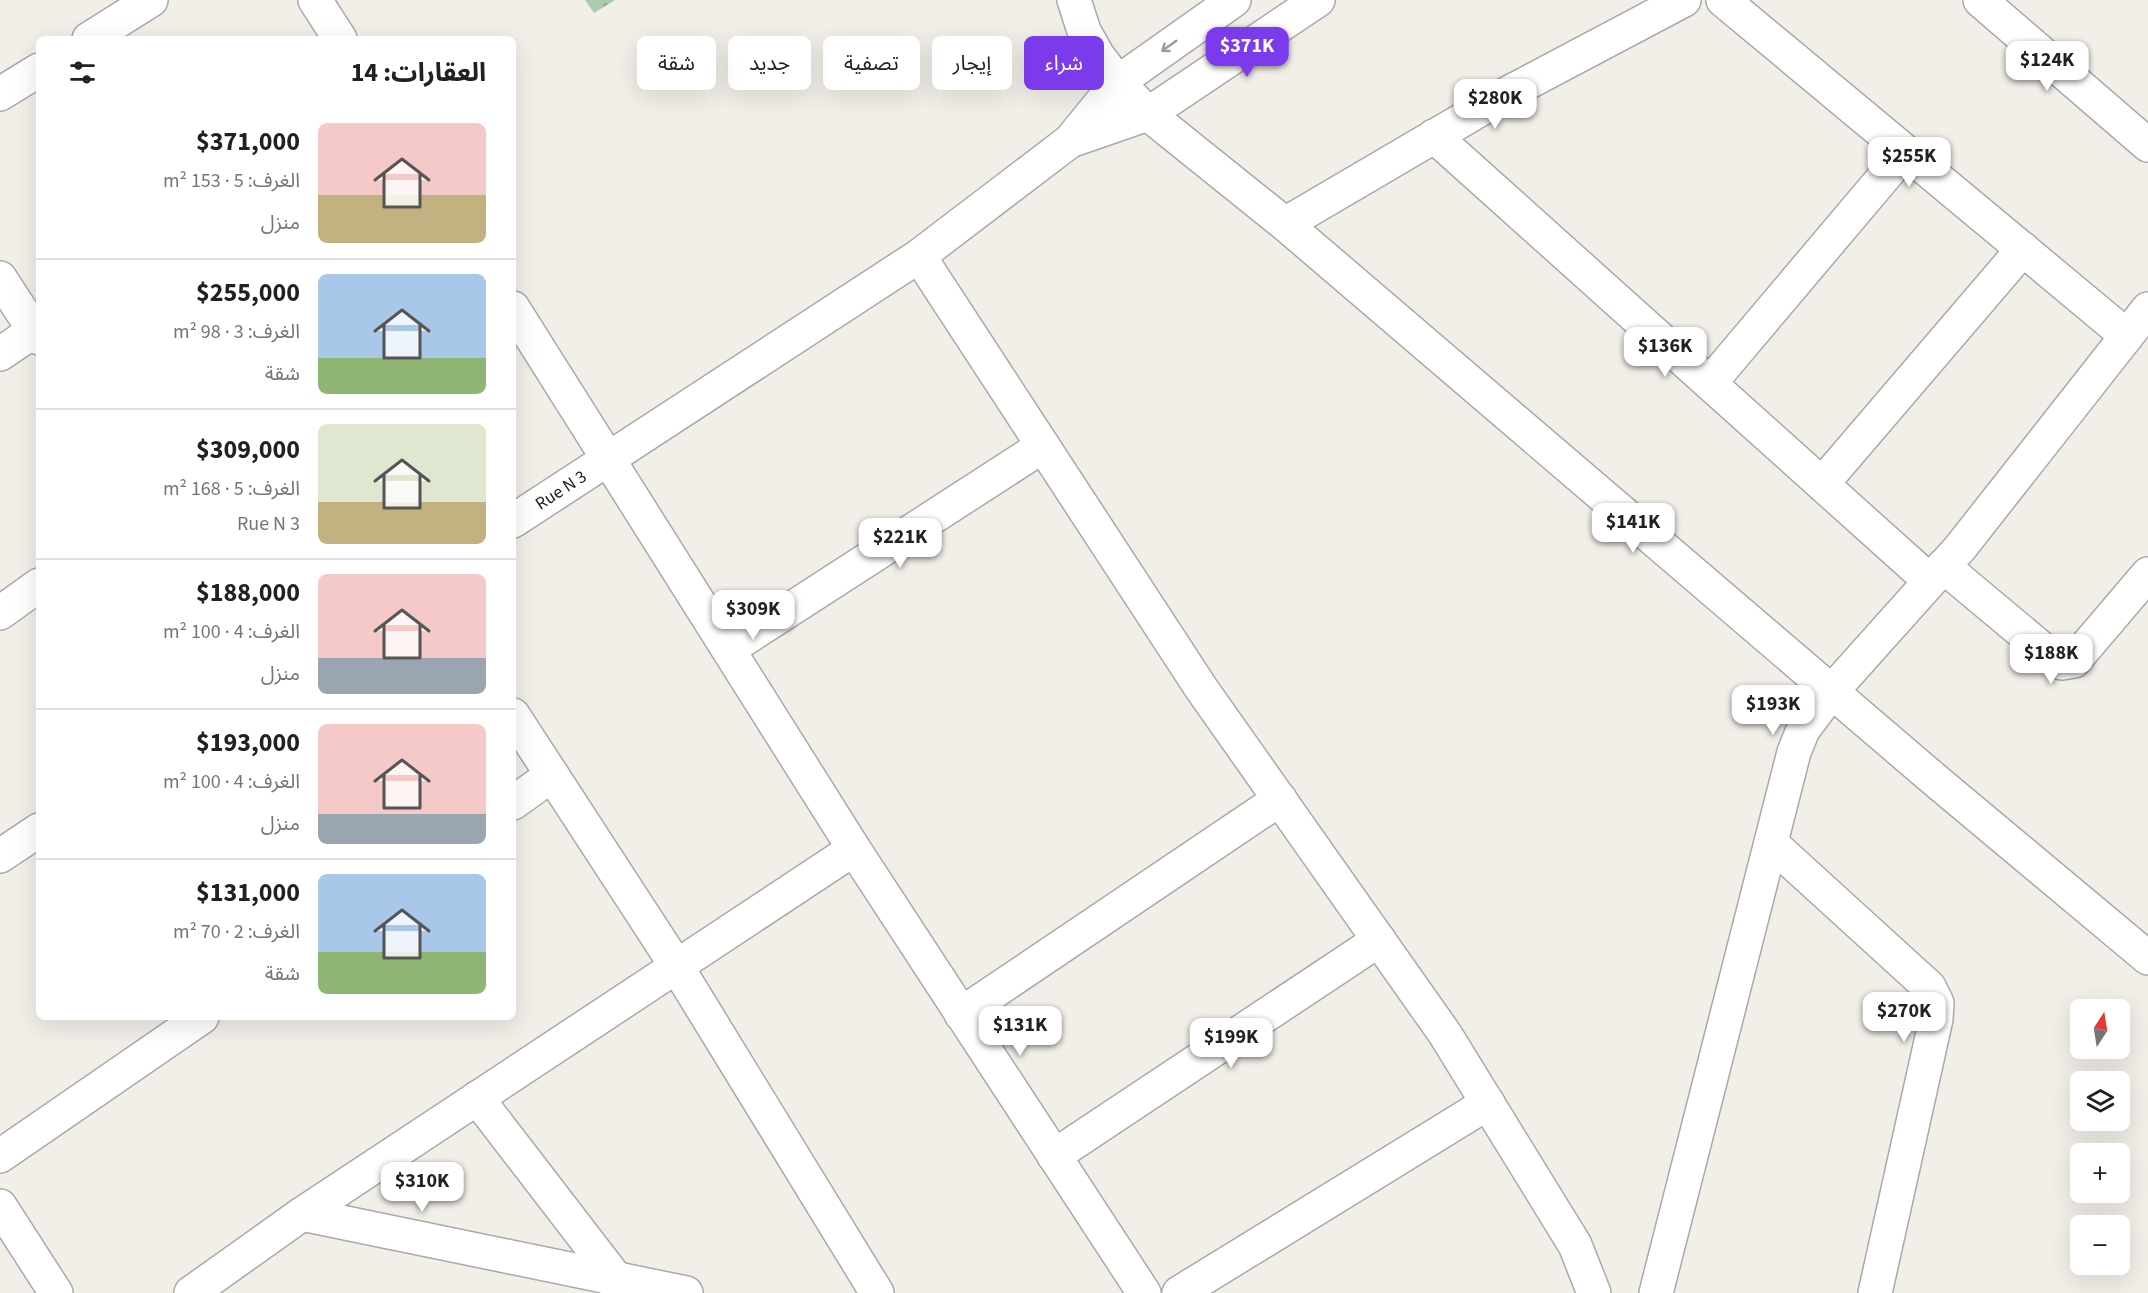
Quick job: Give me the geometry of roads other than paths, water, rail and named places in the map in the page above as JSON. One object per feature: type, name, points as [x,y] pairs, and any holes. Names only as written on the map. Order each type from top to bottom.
[{"type":"street","points":[[93,36],[151,0]]},
{"type":"street","points":[[315,0],[338,36]]},
{"type":"street","points":[[1074,0],[1084,31],[1098,56],[1118,82],[1148,114],[1285,224],[1935,780],[2148,958]]},
{"type":"street","points":[[1070,141],[1118,82],[1234,0]]},
{"type":"street","points":[[1070,141],[1148,114],[1318,0]]},
{"type":"street","points":[[1285,224],[1510,92],[1683,0]]},
{"type":"street","points":[[1723,0],[2127,336]]},
{"type":"street","points":[[1980,0],[2148,145]]},
{"type":"street","points":[[0,94],[36,72]]},
{"type":"street","points":[[1434,136],[1822,484],[1937,574],[2053,658],[2062,663],[2074,661],[2148,574]]},
{"type":"street","name":"Rue N 3","points":[[516,519],[919,256],[1070,141]]},
{"type":"street","points":[[1710,383],[1905,152]]},
{"type":"street","points":[[1822,484],[2023,249]]},
{"type":"street","points":[[919,256],[1201,688],[1445,1034],[1575,1245],[1594,1293]]},
{"type":"street","points":[[0,278],[36,333]]},
{"type":"street","points":[[1656,1293],[1794,752],[1803,730],[1832,691],[1960,548],[2148,309]]},
{"type":"street","points":[[516,313],[854,849],[1144,1293]]},
{"type":"street","points":[[0,354],[36,336]]},
{"type":"street","points":[[729,649],[1043,446]]},
{"type":"street","points":[[0,613],[36,587]]},
{"type":"street","points":[[516,720],[677,967],[877,1293]]},
{"type":"street","points":[[516,801],[552,776]]},
{"type":"street","points":[[961,1014],[1280,799]]},
{"type":"street","points":[[0,856],[36,832]]},
{"type":"street","points":[[1771,843],[1929,987],[1936,1003],[1936,1019],[1875,1293]]},
{"type":"street","points":[[191,1293],[302,1214],[854,849]]},
{"type":"street","points":[[1054,1156],[1379,940]]},
{"type":"street","points":[[0,1156],[198,1020]]},
{"type":"street","points":[[477,1098],[616,1287]]},
{"type":"street","points":[[1179,1293],[1488,1103]]},
{"type":"street","points":[[0,1206],[56,1293]]},
{"type":"street","points":[[302,1214],[616,1287],[686,1293]]}]
